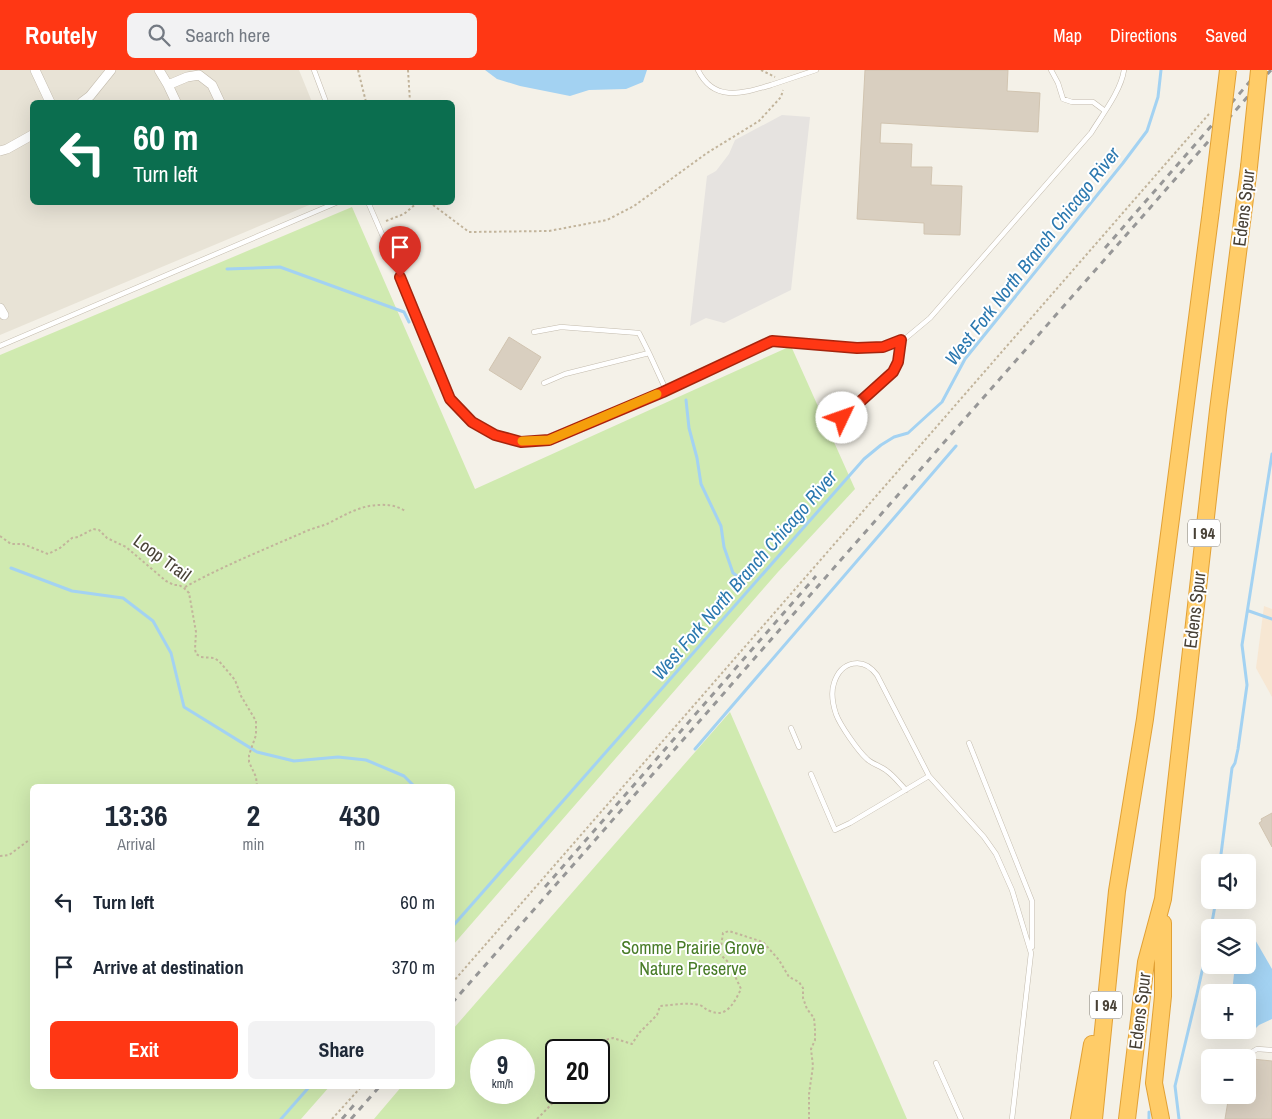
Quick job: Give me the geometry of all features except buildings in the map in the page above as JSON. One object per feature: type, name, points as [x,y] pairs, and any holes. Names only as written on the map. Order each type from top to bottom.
[{"type":"highway","name":"Edens Spur","points":[[1094,1119],[1117,891],[1145,719],[1228,70]]},
{"type":"highway","name":"Edens Spur","points":[[1127,1119],[1146,962],[1162,899],[1259,70]]},
{"type":"highway","points":[[1079,1119],[1117,891]]},
{"type":"highway","points":[[1161,1119],[1154,1083],[1163,996],[1162,899]]},
{"type":"street","points":[[35,70],[49,100]]},
{"type":"street","points":[[85,100],[111,70]]},
{"type":"street","points":[[158,70],[175,100]]},
{"type":"street","points":[[168,85],[187,77],[199,75],[212,85],[219,100]]},
{"type":"street","points":[[0,150],[7,149],[30,136]]},
{"type":"lane","points":[[314,70],[325,100]]},
{"type":"lane","points":[[698,70],[703,79],[715,89],[728,94],[743,93],[816,70]]},
{"type":"lane","points":[[1052,70],[1063,99],[1072,102],[1093,102],[1106,111]]},
{"type":"lane","points":[[369,205],[450,399],[472,422],[495,435],[521,442],[549,440],[666,390],[772,341],[857,348],[883,347],[906,338],[930,318],[1091,133],[1106,111],[1123,77],[1124,70]]},
{"type":"lane","points":[[0,346],[331,205]]},
{"type":"lane","points":[[534,332],[561,327],[639,334],[666,390]]},
{"type":"lane","points":[[842,418],[893,372],[898,362],[901,340]]},
{"type":"lane","points":[[544,383],[565,374],[649,353]]},
{"type":"lane","points":[[906,790],[887,771],[867,759],[836,716],[833,702],[833,685],[838,673],[843,668],[854,663],[865,663],[871,667],[877,675],[928,776],[984,837],[996,854],[1012,890],[1031,952]]},
{"type":"lane","points":[[791,728],[799,746]]},
{"type":"lane","points":[[969,743],[1032,901],[1031,952],[1012,1119]]},
{"type":"lane","points":[[811,774],[835,830],[928,776]]},
{"type":"lane","points":[[1256,1051],[1272,1050]]},
{"type":"lane","points":[[936,1063],[961,1119]]},
{"type":"path","points":[[358,70],[366,100]]},
{"type":"path","points":[[408,70],[410,100]]},
{"type":"path","points":[[433,205],[469,232],[549,231],[607,220],[634,206],[707,153],[759,121],[781,97],[784,87],[773,75],[761,70]]},
{"type":"path","points":[[455,980],[1209,114]]},
{"type":"path","points":[[377,224],[404,214],[414,205]]},
{"type":"path","points":[[184,588],[213,572],[345,514],[375,505],[396,506],[405,511]]},
{"type":"path","name":"Loop Trail","points":[[0,536],[11,544],[24,544],[48,554],[60,548],[72,538],[93,529],[99,530],[107,538],[126,546],[166,581],[184,588],[189,593],[190,608],[194,615],[196,640],[194,649],[196,654],[219,661],[235,680],[241,696],[256,721],[256,736],[249,755],[249,762],[256,777],[257,784]]},
{"type":"path","points":[[0,856],[9,855],[30,840]]},
{"type":"path","points":[[609,1039],[613,1038],[632,1044],[639,1033],[657,1015],[660,1006],[686,1003],[701,1006],[711,1012],[724,1012],[733,1004],[741,989],[729,963],[720,954],[723,933],[729,931],[740,936],[752,937],[763,942],[779,960],[789,977],[799,982],[803,988],[803,998],[807,1009],[814,1018],[815,1040],[811,1049],[813,1066],[809,1094],[809,1119]]},
{"type":"path","points":[[332,1119],[359,1089]]},
{"type":"path","points":[[537,1119],[552,1104]]},
{"type":"shaded area","points":[[0,70],[299,70],[311,100],[30,100],[30,205],[309,205],[0,335]]},
{"type":"shaded area","points":[[782,115],[810,117],[791,290],[724,323],[706,318],[690,326],[707,176],[716,171],[729,154],[735,140]]},
{"type":"shaded area","points":[[1264,606],[1272,609],[1272,697],[1256,668]]},
{"type":"green space","points":[[352,207],[475,489],[791,346],[855,489],[778,572],[455,943],[455,784],[30,784],[30,1089],[327,1089],[301,1119],[0,1119],[0,355]]},
{"type":"green space","name":"Somme Prairie Grove Nature Preserve","points":[[730,712],[907,1119],[374,1119],[399,1089],[455,1089],[455,1027]]},
{"type":"water","points":[[485,70],[647,70],[643,82],[626,89],[589,90],[570,96],[520,86],[497,79]]},
{"type":"water","points":[[1256,941],[1272,969],[1272,1019],[1256,1028],[1256,984],[1233,984],[1234,974],[1256,974]]},
{"type":"waterway","name":"West Fork North Branch Chicago River","points":[[455,924],[864,459],[894,437],[908,433],[942,402],[965,359],[1147,131],[1158,97],[1161,70]]},
{"type":"waterway","points":[[227,269],[280,267],[404,312],[409,322]]},
{"type":"waterway","points":[[686,400],[689,428],[697,458],[701,484],[721,526],[724,547],[733,573],[743,580]]},
{"type":"waterway","points":[[695,749],[956,446]]},
{"type":"waterway","points":[[1221,854],[1232,768],[1238,749],[1247,685],[1242,645],[1272,454]]},
{"type":"waterway","points":[[11,568],[72,591],[123,598],[153,621],[171,653],[184,707],[257,752],[294,761],[338,757],[366,760],[404,776],[412,784]]},
{"type":"waterway","points":[[1249,611],[1272,619]]},
{"type":"waterway","points":[[1213,919],[1214,909]]},
{"type":"waterway","points":[[1179,1119],[1175,1086],[1201,974]]},
{"type":"waterway","name":"West Fork North Branch Chicago River","points":[[281,1119],[307,1089]]},
{"type":"waterway","points":[[1149,1112],[1149,1119]]},
{"type":"railway","points":[[1105,248],[1260,70]]},
{"type":"railway","points":[[455,1000],[1271,70]]},
{"type":"railway","points":[[545,887],[816,576]]},
{"type":"railway","points":[[351,1119],[377,1089]]},
{"type":"railway","points":[[342,1119],[354,1105]]},
{"type":"slow traffic","points":[[522,441],[549,440],[657,394]]},
{"type":"route","points":[[400,277],[450,399],[472,422],[495,435],[521,442],[549,440],[663,392],[772,341],[857,348],[883,347],[901,340],[900,357],[893,372],[842,418]]}]
